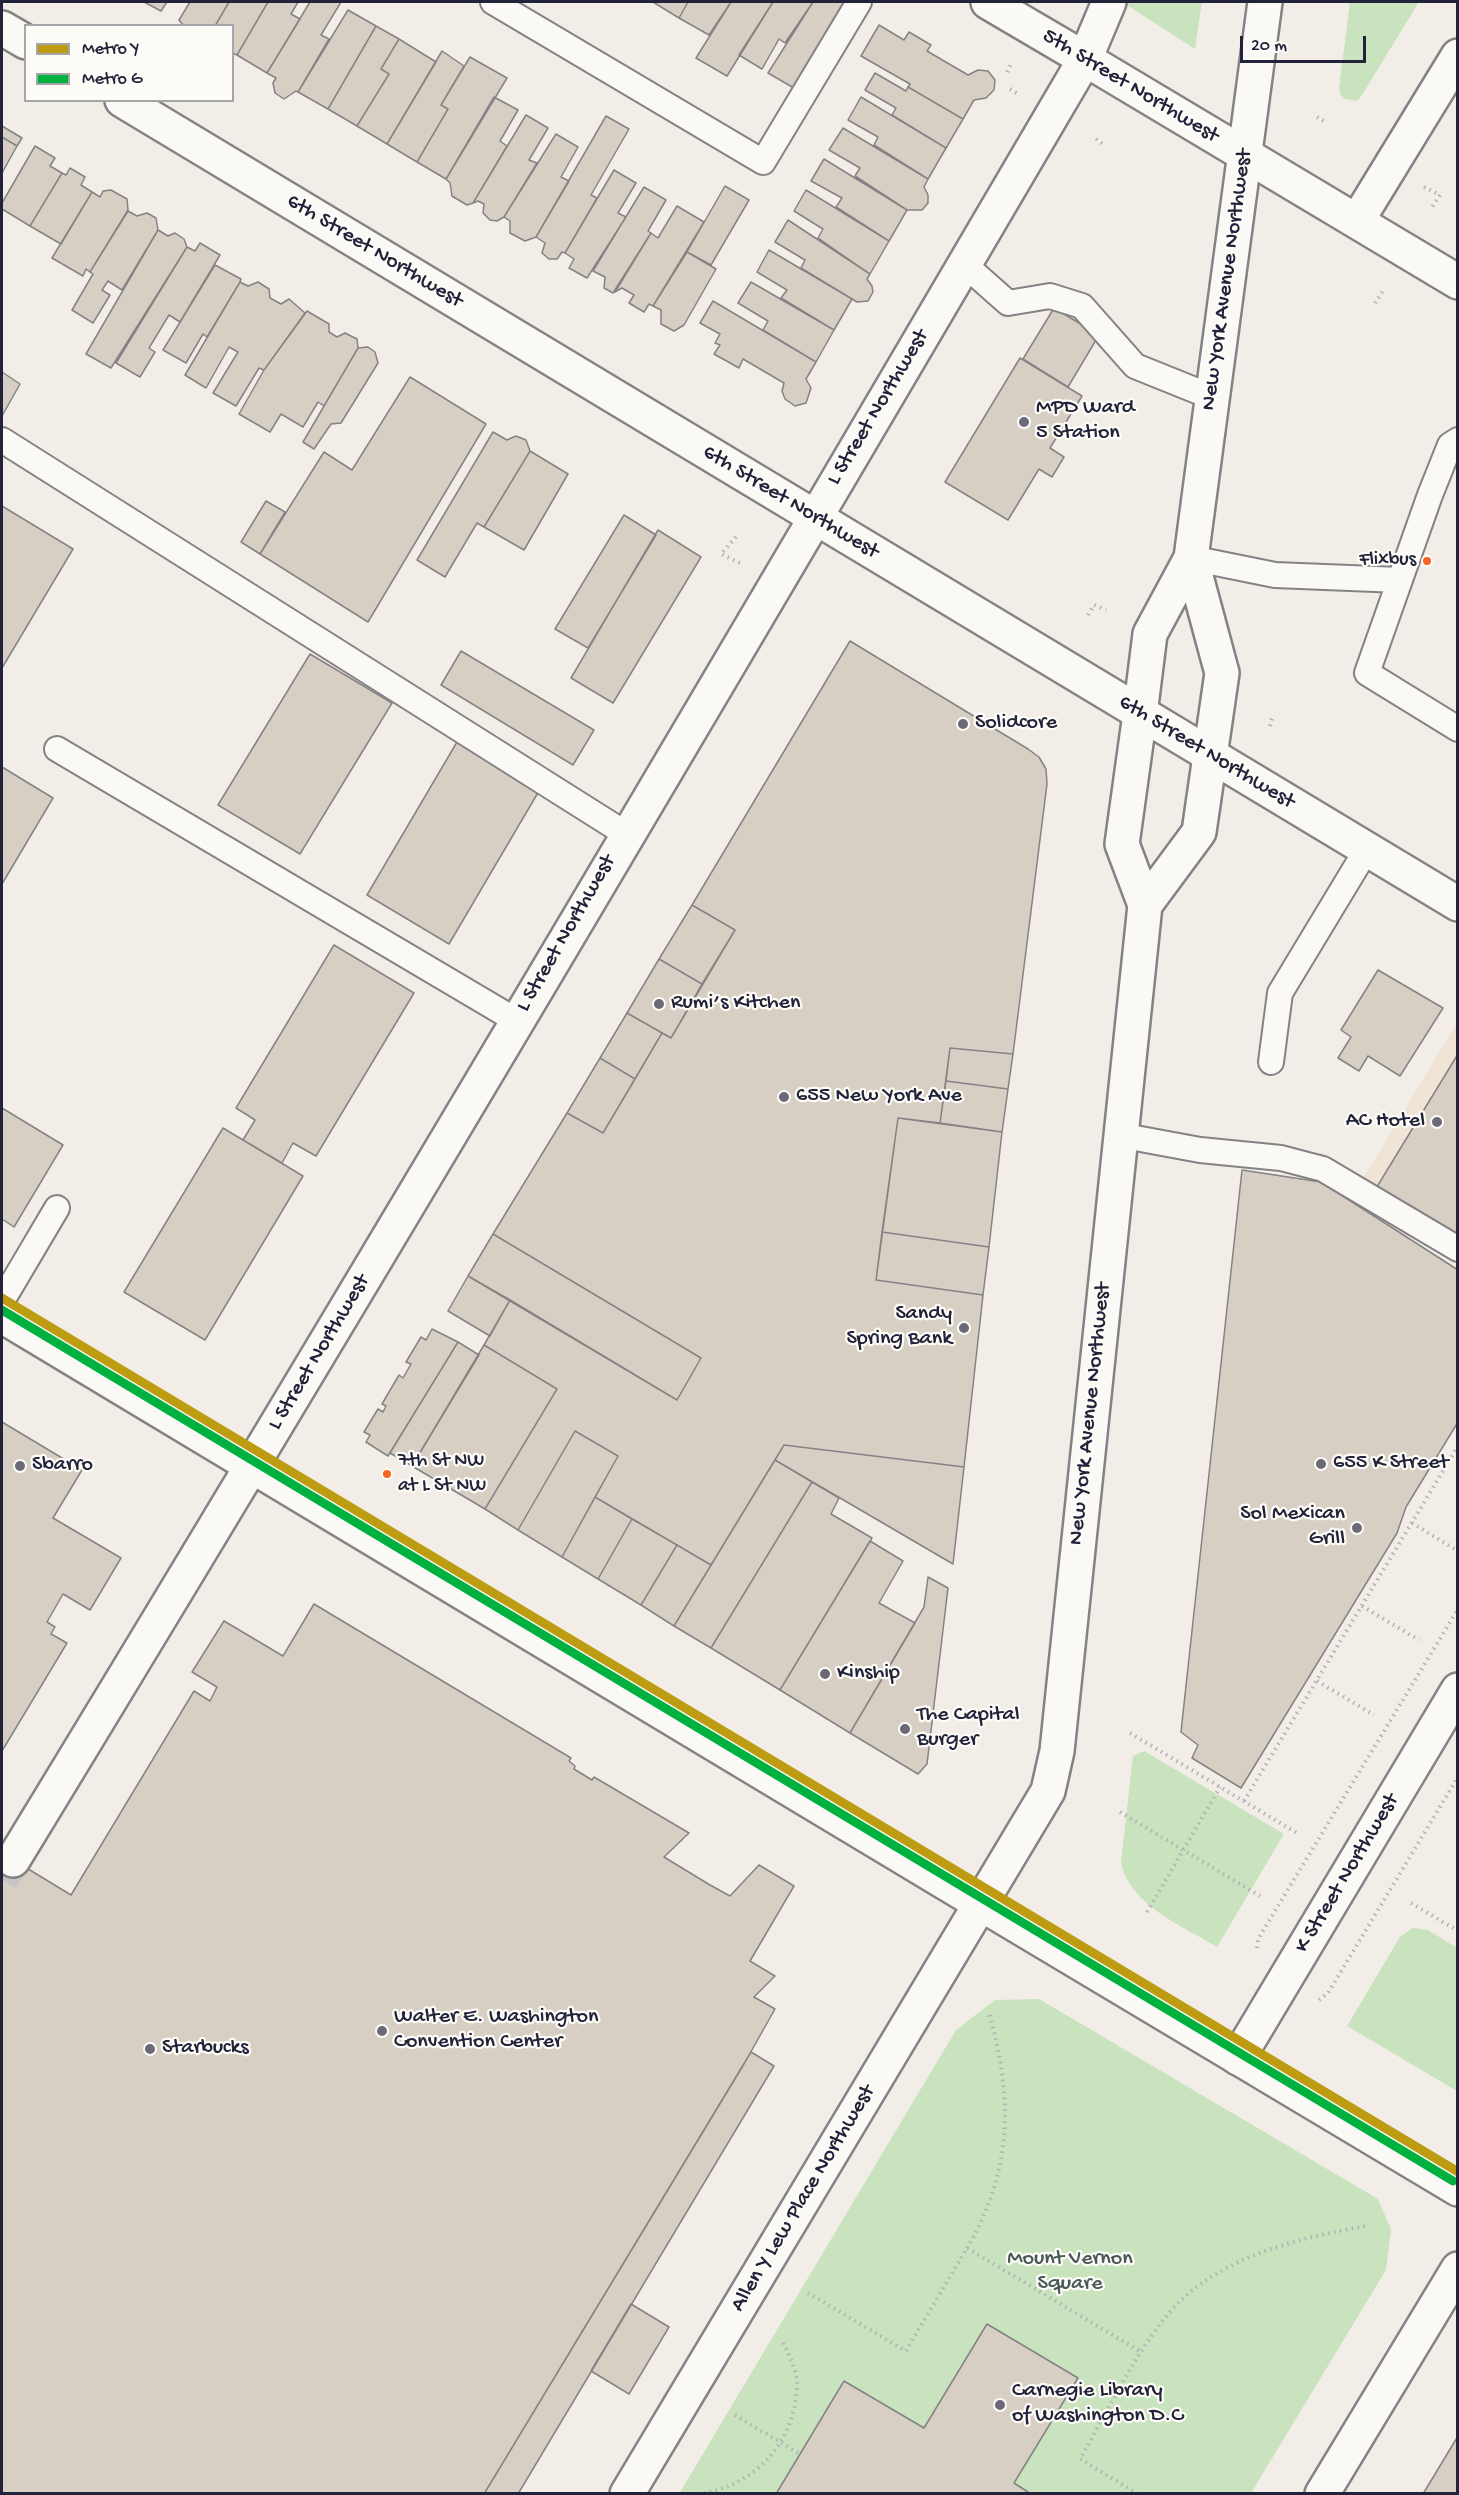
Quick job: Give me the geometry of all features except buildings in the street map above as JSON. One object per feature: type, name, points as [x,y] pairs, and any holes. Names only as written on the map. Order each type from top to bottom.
[{"type":"main road","name":"5th Street Northwest","points":[[988,2],[1458,282]]},
{"type":"main road","name":"L Street Northwest","points":[[13,1860],[252,1467],[1085,59],[1109,2]]},
{"type":"main road","name":"New York Avenue Northwest","points":[[981,1904],[1048,1791],[1057,1751],[1119,1135],[1145,905],[1122,844],[1150,634],[1191,558],[1264,2]]},
{"type":"main road","points":[[2,28],[24,41]]},
{"type":"main road","points":[[1357,221],[1458,56]]},
{"type":"main road","name":"6th Street Northwest","points":[[125,102],[1458,904]]},
{"type":"main road","name":"New York Avenue Northwest","points":[[1145,905],[1198,832],[1222,673],[1191,558]]},
{"type":"main road","points":[[2,1316],[1458,2189]]},
{"type":"main road","name":"K Street Northwest","points":[[1238,2058],[1458,1690]]},
{"type":"main road","name":"Allen Y Lew Place Northwest","points":[[627,2493],[981,1904]]},
{"type":"main road","points":[[1322,2493],[1458,2269]]},
{"type":"lane","points":[[494,2],[763,162],[859,2]]},
{"type":"lane","points":[[964,264],[1008,303],[1050,296],[1082,306],[1135,366],[1212,397]]},
{"type":"lane","points":[[2,440],[626,834]]},
{"type":"lane","points":[[1458,440],[1450,445],[1368,673],[1458,729]]},
{"type":"lane","points":[[1191,558],[1275,575],[1400,580]]},
{"type":"lane","points":[[57,749],[516,1021]]},
{"type":"lane","points":[[1271,1062],[1280,993],[1366,849]]},
{"type":"lane","points":[[1119,1135],[1200,1150],[1281,1158],[1323,1169],[1458,1249]]},
{"type":"lane","points":[[2,1301],[57,1208]]},
{"type":"path","points":[[1007,72],[1011,64]]},
{"type":"path","points":[[1010,89],[1021,96]]},
{"type":"path","points":[[1317,117],[1326,122]]},
{"type":"path","points":[[1096,140],[1104,145]]},
{"type":"path","points":[[1424,187],[1440,195],[1432,207]]},
{"type":"path","points":[[1375,303],[1383,291]]},
{"type":"path","points":[[736,537],[721,554],[740,562]]},
{"type":"path","points":[[1088,615],[1094,605],[1106,610]]},
{"type":"path","points":[[1270,726],[1272,718]]},
{"type":"path","points":[[1244,1801],[1458,1446]]},
{"type":"path","points":[[1412,1523],[1458,1551]]},
{"type":"path","points":[[1362,1606],[1419,1640]]},
{"type":"path","points":[[1317,1681],[1374,1715]]},
{"type":"path","points":[[1130,1733],[1297,1833]]},
{"type":"path","points":[[1147,1912],[1220,1787]]},
{"type":"path","points":[[1120,1812],[1260,1896]]},
{"type":"path","points":[[1411,1903],[1458,1931]]},
{"type":"path","points":[[808,2293],[906,2351],[967,2248],[995,2191],[1005,2138],[1000,2057],[989,2013]]},
{"type":"path","points":[[1138,2493],[1080,2459],[1141,2352],[1169,2313],[1205,2282],[1279,2246],[1366,2226]]},
{"type":"path","points":[[967,2248],[1141,2352]]},
{"type":"path","points":[[698,2493],[713,2492],[738,2483],[766,2462],[782,2443],[790,2422],[798,2386],[791,2359],[781,2339]]},
{"type":"path","points":[[735,2415],[800,2454]]},
{"type":"shaded area","name":"AC Hotel","points":[[1457,1022],[1457,1259],[1354,1194]]},
{"type":"green space","points":[[1127,2],[1202,2],[1195,49],[1125,4]]},
{"type":"green space","points":[[1350,2],[1419,2],[1357,101],[1345,99],[1340,94],[1339,88]]},
{"type":"green space","points":[[1144,1751],[1284,1834],[1217,1947],[1159,1913],[1135,1890],[1126,1877],[1121,1862],[1133,1756]]},
{"type":"green space","points":[[1413,1928],[1428,1930],[1457,1948],[1457,2091],[1347,2026],[1400,1937]]},
{"type":"green space","name":"Mount Vernon Square","points":[[1039,1999],[1378,2199],[1391,2229],[1386,2270],[1251,2493],[679,2494],[956,2030],[995,2000]]},
{"type":"tunnel","points":[[2,1880],[13,1860]]},
{"type":"metro line","name":"Y","points":[[2,1298],[1458,2172]]},
{"type":"metro line","name":"G","points":[[2,1310],[1453,2181]]},
{"type":"place","name":"MPD Ward 5 Station","points":[[1024,422]]},
{"type":"place","name":"Flixbus","points":[[1427,561]]},
{"type":"place","name":"Solidcore","points":[[963,724]]},
{"type":"place","name":"Rumi’s Kitchen","points":[[659,1004]]},
{"type":"place","name":"655 New York Ave","points":[[784,1097]]},
{"type":"place","name":"AC Hotel","points":[[1437,1122]]},
{"type":"place","name":"Sandy Spring Bank","points":[[964,1328]]},
{"type":"place","name":"655 K Street","points":[[1321,1464]]},
{"type":"place","name":"Sbarro","points":[[20,1466]]},
{"type":"place","name":"7th St NW at L St NW","points":[[387,1474]]},
{"type":"place","name":"Sol Mexican Grill","points":[[1357,1528]]},
{"type":"place","name":"Kinship","points":[[825,1674]]},
{"type":"place","name":"The Capital Burger","points":[[905,1729]]},
{"type":"place","name":"Walter E. Washington Convention Center","points":[[382,2031]]},
{"type":"place","name":"Starbucks","points":[[150,2049]]},
{"type":"place","name":"Carnegie Library of Washington D.C","points":[[1000,2405]]}]
